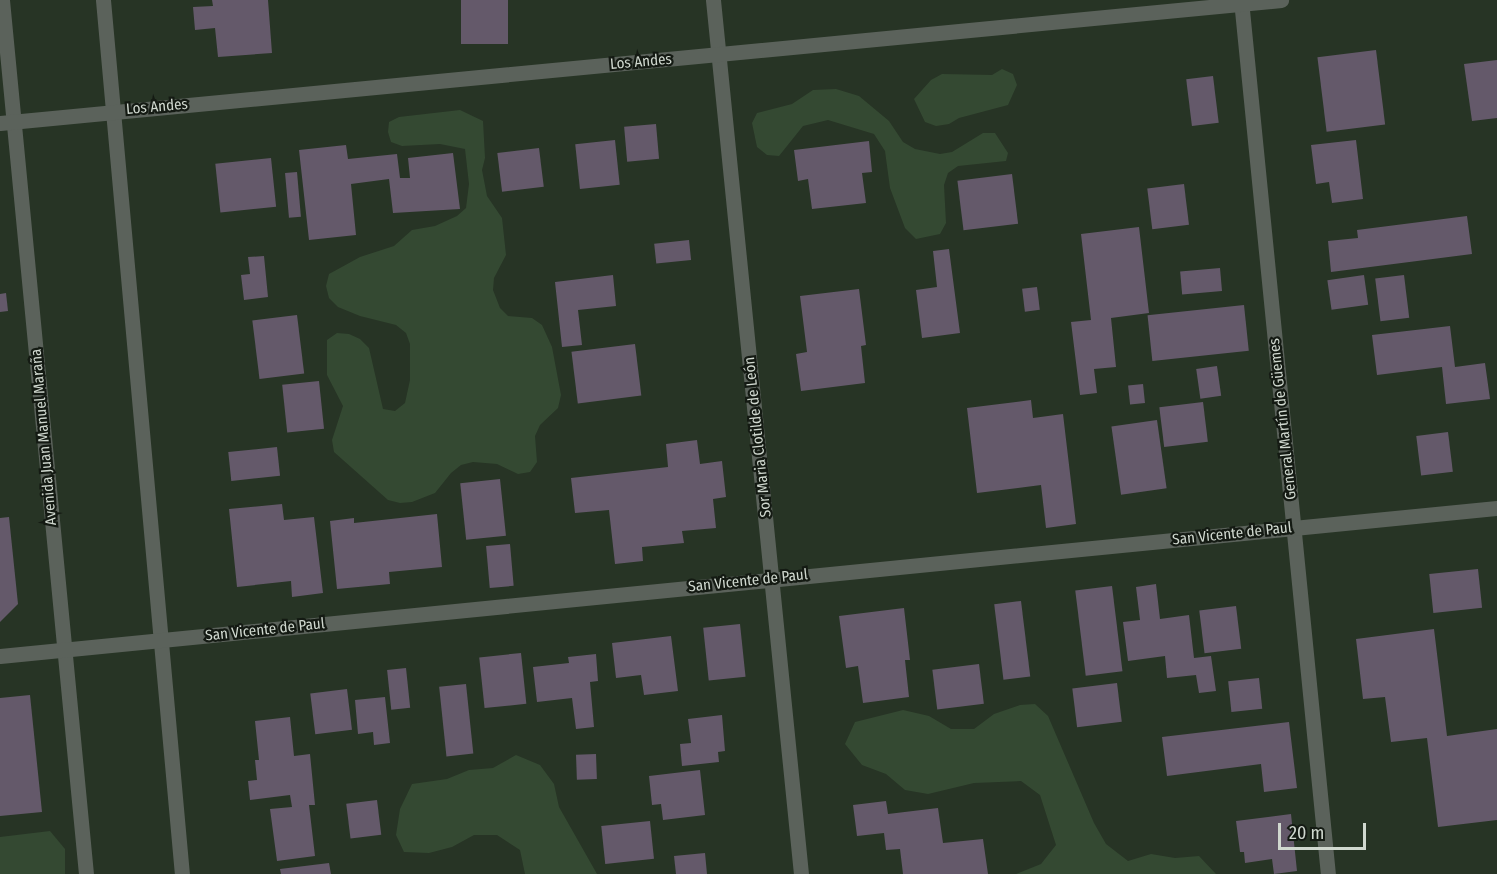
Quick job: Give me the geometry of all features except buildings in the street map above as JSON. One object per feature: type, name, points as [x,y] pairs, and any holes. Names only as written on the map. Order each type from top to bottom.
[{"type":"street","name":"Avenida Juan Manuel Maraña","points":[[2,0],[7,122],[86,874]]},
{"type":"street","points":[[103,0],[183,874]]},
{"type":"street","name":"Sor Maria Clotilde de León","points":[[713,0],[801,874]]},
{"type":"street","name":"Los Andes","points":[[7,122],[718,55],[1241,2],[1281,0]]},
{"type":"street","name":"General Martín de Güemes","points":[[1241,2],[1328,874]]},
{"type":"street","name":"San Vicente de Paul","points":[[0,656],[1497,508]]},
{"type":"green space","points":[[1002,69],[1013,74],[1017,85],[1008,105],[959,118],[949,124],[936,126],[925,122],[914,99],[931,80],[942,74],[992,75]]},
{"type":"green space","points":[[836,89],[859,96],[889,121],[903,142],[915,149],[940,154],[952,152],[983,133],[995,133],[1008,153],[1006,161],[958,166],[948,173],[944,185],[946,223],[940,234],[916,239],[905,228],[890,188],[885,151],[874,134],[828,120],[803,126],[779,156],[767,155],[757,147],[752,123],[757,113],[792,104],[813,90]]},
{"type":"green space","points":[[460,110],[483,121],[485,158],[482,170],[487,196],[502,218],[506,255],[494,278],[493,290],[500,308],[508,316],[532,318],[542,325],[552,347],[561,395],[558,408],[540,425],[535,436],[537,462],[530,472],[518,474],[497,464],[473,462],[461,465],[451,473],[435,493],[412,502],[400,503],[388,500],[334,452],[332,440],[343,406],[327,375],[327,340],[337,333],[349,334],[360,339],[369,348],[383,409],[395,411],[405,403],[410,380],[410,344],[406,333],[396,325],[360,316],[338,307],[329,298],[326,286],[329,274],[360,257],[394,246],[412,230],[435,226],[457,216],[466,208],[469,184],[465,149],[440,144],[402,146],[391,142],[388,132],[389,122],[399,117]]},
{"type":"green space","points":[[1035,704],[1048,716],[1094,823],[1106,844],[1128,861],[1151,854],[1175,858],[1199,856],[1216,874],[1016,874],[1041,864],[1056,845],[1040,795],[1021,781],[974,783],[928,794],[905,790],[886,774],[862,765],[845,744],[855,722],[903,710],[929,716],[951,729],[974,729],[994,714],[1020,705]]},
{"type":"green space","points":[[516,755],[540,765],[554,784],[559,807],[597,874],[525,874],[520,850],[497,835],[474,835],[452,847],[429,853],[404,852],[396,835],[400,809],[412,784],[447,779],[469,770],[493,768]]},
{"type":"green space","points":[[50,831],[65,849],[65,874],[0,874],[0,837]]}]
